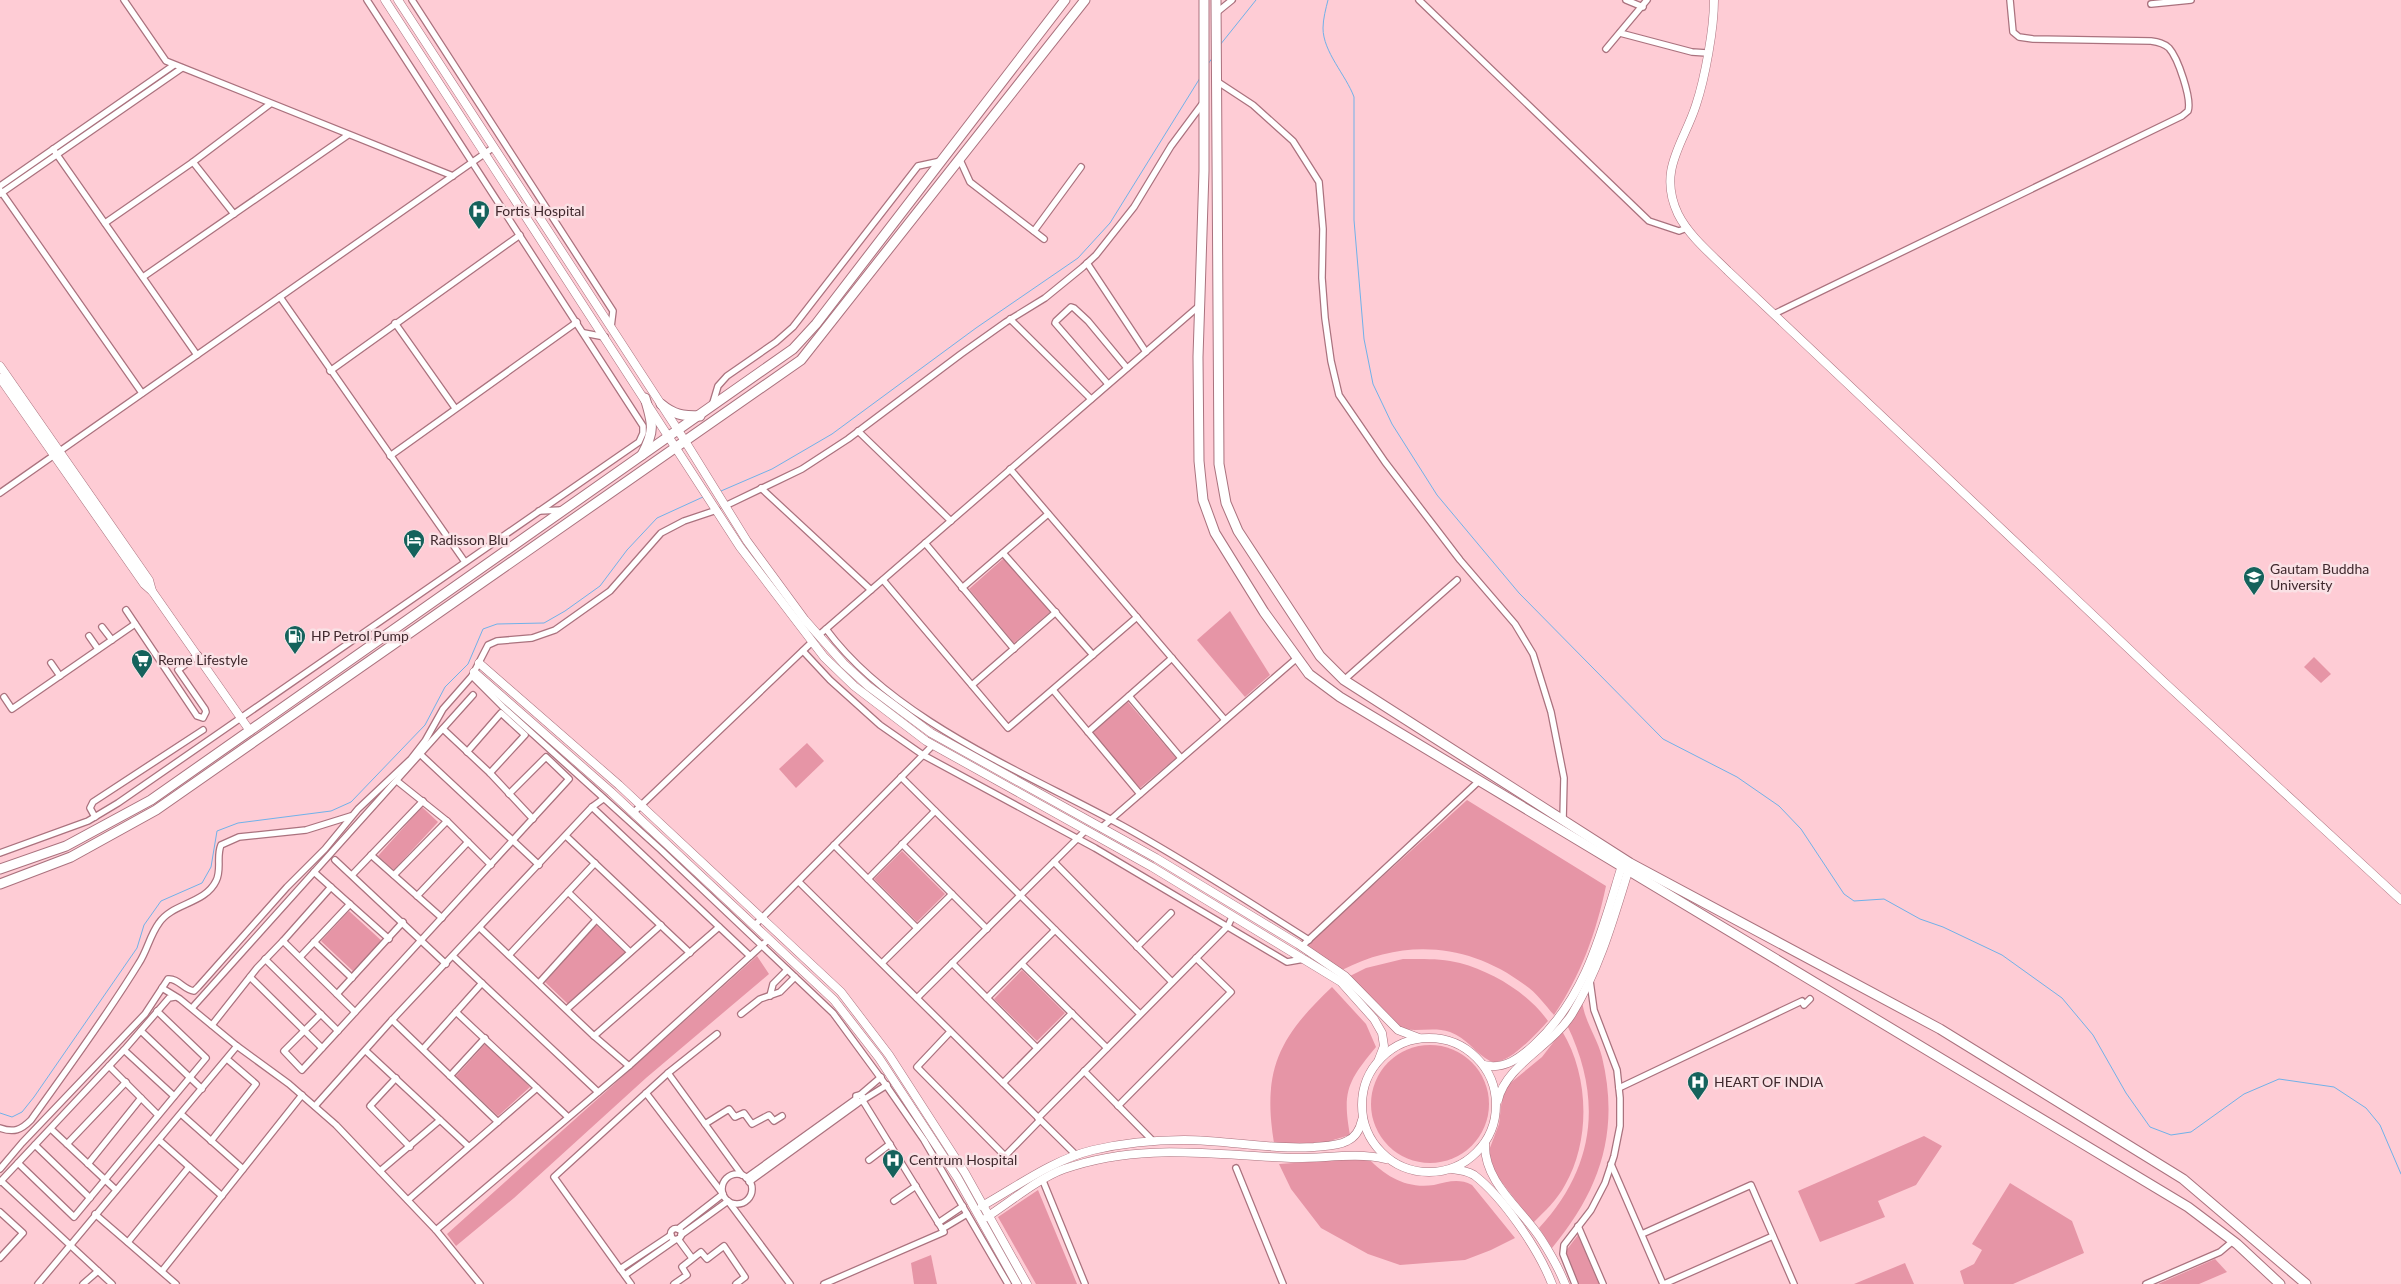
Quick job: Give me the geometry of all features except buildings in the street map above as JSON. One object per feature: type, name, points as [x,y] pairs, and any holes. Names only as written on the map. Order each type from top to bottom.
[{"type":"main road","points":[[0,869],[44,855],[111,823],[152,800],[794,349],[816,324],[1065,0]]},
{"type":"main road","points":[[0,884],[71,857],[156,810],[801,360],[1085,0]]},
{"type":"main road","points":[[1204,0],[1205,97],[1198,357],[1199,461],[1203,500],[1215,533],[1264,612],[1309,674],[1340,697],[1479,781],[1626,865],[2188,1207],[2233,1242],[2280,1284]]},
{"type":"main road","points":[[1216,0],[1219,464],[1226,503],[1238,531],[1320,656],[1344,680],[1563,820],[1626,865],[1940,1029],[2183,1179],[2306,1284]]},
{"type":"main road","points":[[640,458],[652,432],[652,421],[645,398]]},
{"type":"main road","points":[[661,404],[672,413],[680,416],[700,416]]},
{"type":"street","points":[[124,0],[166,61],[453,176]]},
{"type":"street","points":[[0,853],[54,835],[95,817],[639,442],[643,433],[643,426],[577,322],[367,0]]},
{"type":"street","points":[[385,0],[677,447],[740,547],[824,657],[854,686],[933,745],[1152,867],[1341,982],[1374,1019],[1382,1033],[1384,1046],[1379,1060],[1367,1079],[1362,1100],[1360,1128],[1346,1142],[1327,1146],[1293,1148],[1186,1140],[1153,1141],[1094,1150],[1061,1160],[975,1210]]},
{"type":"street","points":[[398,0],[686,441],[747,541],[819,635],[844,664],[868,686],[931,733],[1156,858],[1302,946],[1345,976],[1398,1030],[1419,1038],[1449,1040],[1471,1051],[1484,1065],[1494,1085],[1497,1109]]},
{"type":"street","points":[[412,0],[613,312],[611,327]]},
{"type":"street","points":[[1216,12],[1232,0]]},
{"type":"street","points":[[1419,0],[1649,221],[1679,232],[1687,228]]},
{"type":"street","points":[[1626,0],[1643,7]]},
{"type":"street","points":[[1606,48],[1643,7],[1647,0]]},
{"type":"street","points":[[1714,0],[1712,29],[1696,105],[1674,154],[1670,184],[1677,212],[1687,228],[1728,271],[2164,682],[2401,900]]},
{"type":"street","points":[[1774,314],[2182,116],[2188,111],[2190,99],[2174,55],[2162,43],[2151,41],[2033,39],[2019,37],[2013,32],[2010,0]]},
{"type":"street","points":[[2150,4],[2191,0]]},
{"type":"street","points":[[1620,33],[1692,52],[1707,53]]},
{"type":"street","points":[[142,393],[0,191],[174,65]]},
{"type":"street","points":[[55,152],[182,68]]},
{"type":"street","points":[[1218,80],[1253,105],[1293,141],[1319,182],[1323,230],[1322,278],[1325,318],[1331,361],[1340,395],[1385,462],[1460,560],[1515,624],[1533,654],[1551,712],[1564,778],[1563,820]]},
{"type":"street","points":[[724,503],[802,469],[858,431],[1010,319],[1045,298],[1087,263],[1134,207],[1171,146],[1205,97]]},
{"type":"street","points":[[105,223],[193,162],[270,104]]},
{"type":"street","points":[[143,278],[348,135]]},
{"type":"street","points":[[0,493],[494,147]]},
{"type":"street","points":[[55,152],[197,355]]},
{"type":"street","points":[[960,160],[970,182],[1044,239]]},
{"type":"street","points":[[712,408],[718,386],[727,376],[776,342],[793,327],[918,166],[940,161]]},
{"type":"street","points":[[193,162],[234,214]]},
{"type":"street","points":[[1034,231],[1081,168]]},
{"type":"street","points":[[330,371],[520,235]]},
{"type":"street","points":[[1087,263],[1146,352]]},
{"type":"street","points":[[280,297],[465,562]]},
{"type":"street","points":[[819,635],[1200,306]]},
{"type":"street","points":[[1108,384],[1056,323],[1068,310],[1074,308],[1088,320],[1127,368]]},
{"type":"street","points":[[1010,319],[1091,399]]},
{"type":"street","points":[[390,456],[577,322]]},
{"type":"street","points":[[395,323],[455,408]]},
{"type":"street","points":[[584,333],[605,337]]},
{"type":"street","points":[[0,366],[144,584],[152,591],[250,731]]},
{"type":"street","points":[[0,378],[56,453]]},
{"type":"street","points":[[858,431],[951,521]]},
{"type":"street","points":[[1010,470],[1225,720]]},
{"type":"street","points":[[761,488],[871,590]]},
{"type":"street","points":[[0,1169],[22,1143],[145,1014],[168,979],[172,979],[189,990],[198,987],[287,887],[325,849],[353,815],[411,758],[425,741],[443,709],[473,674],[488,645],[497,640],[542,635],[575,617],[610,591],[661,533],[715,507]]},
{"type":"street","points":[[539,511],[566,510]]},
{"type":"street","points":[[962,588],[1048,514]]},
{"type":"street","points":[[924,544],[1014,649]]},
{"type":"street","points":[[1003,553],[1094,655]]},
{"type":"street","points":[[883,580],[1008,728],[1137,617]]},
{"type":"street","points":[[1344,680],[1457,580]]},
{"type":"street","points":[[126,610],[197,716],[202,718],[206,709],[178,670],[198,655]]},
{"type":"street","points":[[972,685],[1056,612]]},
{"type":"street","points":[[4,697],[12,709],[135,624]]},
{"type":"street","points":[[102,627],[112,640]]},
{"type":"street","points":[[826,629],[853,660],[909,707],[992,758],[1110,819],[1309,940]]},
{"type":"street","points":[[89,636],[98,650]]},
{"type":"street","points":[[634,813],[812,642]]},
{"type":"street","points":[[803,651],[830,680],[880,725],[923,755],[1078,838],[1287,962],[1304,958]]},
{"type":"street","points":[[1088,732],[1172,658]]},
{"type":"street","points":[[1101,828],[1297,658]]},
{"type":"street","points":[[51,663],[60,676]]},
{"type":"street","points":[[479,663],[642,805],[841,992],[889,1055],[984,1205],[1027,1284]]},
{"type":"street","points":[[473,674],[502,707],[661,850],[833,1013],[887,1085],[924,1140],[1008,1284]]},
{"type":"street","points":[[473,674],[634,813],[834,1000],[879,1058],[975,1210],[1017,1284]]},
{"type":"street","points":[[1052,690],[1140,794]]},
{"type":"street","points":[[192,1008],[473,695]]},
{"type":"street","points":[[1129,696],[1182,758]]},
{"type":"street","points":[[467,752],[501,713],[525,735],[490,773]]},
{"type":"street","points":[[443,729],[490,773],[533,819]]},
{"type":"street","points":[[95,817],[90,808],[92,802],[203,730]]},
{"type":"street","points":[[754,926],[933,745]]},
{"type":"street","points":[[420,754],[539,865]]},
{"type":"street","points":[[321,1014],[284,1051],[302,1070],[570,779],[546,757],[509,794]]},
{"type":"street","points":[[901,777],[1140,1014]]},
{"type":"street","points":[[397,780],[447,821],[491,865]]},
{"type":"street","points":[[1302,946],[1479,781]]},
{"type":"street","points":[[315,1106],[392,1020],[454,957],[592,808],[603,799]]},
{"type":"street","points":[[352,875],[422,801]]},
{"type":"street","points":[[592,808],[750,956]]},
{"type":"street","points":[[868,879],[935,811]]},
{"type":"street","points":[[0,1128],[12,1132],[22,1128],[31,1120],[139,963],[160,921],[166,914],[198,899],[216,882],[219,874],[218,853],[221,845],[239,837],[306,830],[353,815]]},
{"type":"street","points":[[394,875],[447,821]]},
{"type":"street","points":[[917,998],[1086,830]]},
{"type":"street","points":[[566,836],[690,953]]},
{"type":"street","points":[[417,896],[468,842]]},
{"type":"street","points":[[902,844],[987,929]]},
{"type":"street","points":[[834,846],[917,928]]},
{"type":"street","points":[[371,855],[442,918]]},
{"type":"street","points":[[335,860],[422,939],[446,964]]},
{"type":"street","points":[[1054,862],[1172,982]]},
{"type":"street","points":[[509,955],[595,864]]},
{"type":"street","points":[[981,1221],[1062,1169],[1095,1160],[1142,1152],[1186,1151],[1293,1158],[1367,1155],[1386,1159],[1410,1170],[1430,1173],[1452,1168],[1468,1161],[1485,1144],[1491,1133],[1503,1083],[1517,1068],[1552,1038],[1570,1016],[1590,981],[1599,962],[1626,865]]},
{"type":"street","points":[[1484,1065],[1495,1068],[1507,1064],[1527,1052],[1547,1033],[1564,1012],[1581,985],[1626,865]]},
{"type":"street","points":[[314,872],[389,938]]},
{"type":"street","points":[[798,882],[1076,1155]]},
{"type":"street","points":[[212,1024],[265,959],[331,887]]},
{"type":"street","points":[[568,892],[630,952]]},
{"type":"street","points":[[882,963],[952,894]]},
{"type":"street","points":[[300,957],[350,904]]},
{"type":"street","points":[[1137,947],[1171,913]]},
{"type":"street","points":[[950,1032],[917,1067],[1004,1156],[1084,1071],[1228,926],[1232,917]]},
{"type":"street","points":[[539,983],[596,920]]},
{"type":"street","points":[[337,994],[403,922]]},
{"type":"street","points":[[567,1008],[660,925]]},
{"type":"street","points":[[594,1036],[720,927]]},
{"type":"street","points":[[480,928],[567,1008],[594,1036],[629,1066]]},
{"type":"street","points":[[988,998],[1055,930]]},
{"type":"street","points":[[436,1230],[629,1066],[769,939]]},
{"type":"street","points":[[283,941],[355,1012]]},
{"type":"street","points":[[314,942],[352,978]]},
{"type":"street","points":[[454,957],[598,1092]]},
{"type":"street","points":[[1118,1106],[1231,992],[1196,958]]},
{"type":"street","points":[[265,959],[338,1031]]},
{"type":"street","points":[[952,963],[1037,1048]]},
{"type":"street","points":[[1022,964],[1107,1048]]},
{"type":"street","points":[[770,996],[773,984],[787,970]]},
{"type":"street","points":[[250,977],[322,1048]]},
{"type":"street","points":[[741,1014],[760,999],[780,992],[795,977]]},
{"type":"street","points":[[1575,1284],[1563,1254],[1564,1245],[1591,1210],[1612,1164],[1620,1126],[1617,1070],[1594,1010],[1590,981]]},
{"type":"street","points":[[423,1049],[482,983]]},
{"type":"street","points":[[162,988],[192,1008],[237,1046],[315,1106],[436,1230],[480,1284]]},
{"type":"street","points":[[112,1284],[0,1182],[124,1050],[157,1011],[170,998],[175,997]]},
{"type":"street","points":[[1619,1088],[1802,1000],[1804,1005],[1810,999]]},
{"type":"street","points":[[18,1163],[74,1217],[206,1058],[157,1011]]},
{"type":"street","points":[[456,1012],[568,1117]]},
{"type":"street","points":[[1003,1083],[1072,1013]]},
{"type":"street","points":[[392,1020],[498,1122]]},
{"type":"street","points":[[141,1031],[202,1089]]},
{"type":"street","points":[[632,1284],[554,1177],[646,1092],[717,1034]]},
{"type":"street","points":[[450,1076],[485,1038]]},
{"type":"street","points":[[1379,1060],[1396,1046],[1419,1038]]},
{"type":"street","points":[[38,1284],[237,1046]]},
{"type":"street","points":[[124,1050],[174,1096]]},
{"type":"street","points":[[366,1051],[468,1146]]},
{"type":"street","points":[[211,1141],[256,1084],[227,1059]]},
{"type":"street","points":[[109,1066],[158,1115]]},
{"type":"street","points":[[1084,1071],[1153,1141]]},
{"type":"street","points":[[668,1073],[746,1178],[751,1192],[746,1200],[738,1204],[728,1201]]},
{"type":"street","points":[[860,1099],[881,1077]]},
{"type":"street","points":[[396,1078],[370,1106],[410,1147]]},
{"type":"street","points":[[68,1144],[126,1082]]},
{"type":"street","points":[[746,1178],[860,1099],[887,1085]]},
{"type":"street","points":[[408,1200],[537,1088]]},
{"type":"street","points":[[646,1092],[790,1284]]},
{"type":"street","points":[[162,1271],[302,1095]]},
{"type":"street","points":[[88,1164],[141,1098]]},
{"type":"street","points":[[824,1284],[944,1232],[860,1099]]},
{"type":"street","points":[[705,1124],[729,1109],[735,1117],[744,1113],[752,1124],[769,1114],[774,1121],[782,1116]]},
{"type":"street","points":[[180,1114],[244,1169]]},
{"type":"street","points":[[1362,1114],[1365,1126],[1386,1159]]},
{"type":"street","points":[[380,1171],[440,1120]]},
{"type":"street","points":[[50,1129],[116,1190]]},
{"type":"street","points":[[158,1140],[222,1196]]},
{"type":"street","points":[[869,1160],[890,1144]]},
{"type":"street","points":[[1485,1144],[1484,1154],[1492,1176],[1541,1239],[1565,1284]]},
{"type":"street","points":[[35,1145],[90,1198]]},
{"type":"street","points":[[1612,1164],[1664,1284],[1773,1236]]},
{"type":"street","points":[[128,1242],[189,1167]]},
{"type":"street","points":[[1236,1168],[1283,1284]]},
{"type":"street","points":[[1452,1168],[1464,1170],[1474,1176],[1492,1193],[1523,1230],[1552,1284]]},
{"type":"street","points":[[723,1194],[722,1185],[728,1177],[737,1174],[746,1178]]},
{"type":"street","points":[[1043,1181],[1085,1284]]},
{"type":"street","points":[[1642,1234],[1751,1185],[1794,1284]]},
{"type":"street","points":[[894,1201],[916,1186]]},
{"type":"street","points":[[625,1275],[676,1236],[723,1194]]},
{"type":"street","points":[[620,1269],[676,1236],[728,1201]]},
{"type":"street","points":[[938,1223],[963,1206]]},
{"type":"street","points":[[0,1258],[23,1233],[1,1214]]},
{"type":"street","points":[[95,1214],[176,1284]]},
{"type":"street","points":[[942,1229],[967,1214]]},
{"type":"street","points":[[1578,1226],[1603,1284]]},
{"type":"street","points":[[676,1236],[692,1258]]},
{"type":"street","points":[[2146,1284],[2220,1252],[2233,1242]]},
{"type":"street","points":[[674,1284],[687,1275],[682,1267],[692,1258],[702,1252],[707,1259],[724,1246],[745,1277],[736,1284]]},
{"type":"street","points":[[1559,1271],[1568,1266]]},
{"type":"street","points":[[83,1284],[98,1271]]},
{"type":"shaded area","points":[[1004,558],[1050,612],[1014,643],[969,589]]},
{"type":"shaded area","points":[[1230,611],[1270,675],[1245,697],[1197,640]]},
{"type":"shaded area","points":[[2314,657],[2331,674],[2321,683],[2304,667]]},
{"type":"shaded area","points":[[1128,702],[1176,758],[1140,788],[1092,733]]},
{"type":"shaded area","points":[[807,743],[824,761],[796,788],[779,769]]},
{"type":"shaded area","points":[[1467,800],[1606,886],[1592,937],[1580,969],[1554,1015],[1533,991],[1504,971],[1482,960],[1459,953],[1436,950],[1412,950],[1389,953],[1365,960],[1342,970],[1306,946]]},
{"type":"shaded area","points":[[422,807],[438,822],[394,870],[378,856]]},
{"type":"shaded area","points":[[902,851],[945,894],[917,922],[874,879]]},
{"type":"shaded area","points":[[349,911],[383,942],[355,973],[321,941]]},
{"type":"shaded area","points":[[596,925],[626,952],[568,1004],[545,982]]},
{"type":"shaded area","points":[[757,956],[769,974],[646,1078],[514,1198],[456,1246],[447,1234]]},
{"type":"shaded area","points":[[1403,959],[1446,960],[1485,972],[1520,993],[1548,1021],[1521,1048],[1504,1060],[1496,1062],[1485,1058],[1461,1038],[1450,1032],[1444,1030],[1400,1028],[1350,976],[1366,968]]},
{"type":"shaded area","points":[[1022,970],[1065,1013],[1037,1041],[994,999]]},
{"type":"shaded area","points":[[1332,987],[1366,1024],[1376,1047],[1353,1078],[1347,1097],[1350,1135],[1323,1143],[1274,1143],[1271,1095],[1273,1075],[1279,1056],[1287,1039],[1299,1022]]},
{"type":"shaded area","points":[[1582,1000],[1585,1015],[1602,1057],[1607,1084],[1609,1110],[1607,1135],[1602,1159],[1594,1182],[1569,1226],[1552,1248],[1539,1228],[1558,1205],[1572,1181],[1582,1157],[1588,1132],[1589,1106],[1586,1080],[1567,1025]]},
{"type":"shaded area","points":[[1562,1031],[1578,1067],[1582,1087],[1583,1128],[1573,1167],[1565,1185],[1555,1200],[1533,1223],[1494,1172],[1488,1153],[1499,1124],[1503,1089],[1542,1057]]},
{"type":"shaded area","points":[[486,1043],[530,1087],[498,1116],[456,1076]]},
{"type":"shaded area","points":[[1430,1045],[1453,1050],[1472,1062],[1484,1081],[1489,1104],[1484,1127],[1472,1146],[1453,1158],[1430,1163],[1407,1158],[1388,1146],[1376,1127],[1371,1104],[1376,1081],[1388,1062],[1407,1050]]},
{"type":"shaded area","points":[[1924,1136],[1942,1146],[1916,1185],[1878,1201],[1885,1217],[1820,1242],[1798,1191]]},
{"type":"shaded area","points":[[1368,1158],[1382,1171],[1406,1183],[1424,1186],[1458,1181],[1472,1185],[1515,1238],[1465,1260],[1400,1265],[1368,1254],[1321,1228],[1291,1189],[1279,1164]]},
{"type":"shaded area","points":[[2010,1183],[2072,1221],[2084,1253],[2013,1284],[1964,1284],[1960,1271],[1974,1264],[1982,1250],[1972,1244]]},
{"type":"shaded area","points":[[1038,1190],[1077,1284],[1036,1284],[998,1217]]},
{"type":"shaded area","points":[[1578,1235],[1599,1284],[1579,1284],[1565,1252]]},
{"type":"shaded area","points":[[931,1255],[937,1284],[914,1284],[911,1263]]},
{"type":"shaded area","points":[[2215,1259],[2227,1272],[2199,1284],[2158,1284]]},
{"type":"shaded area","points":[[1905,1263],[1914,1284],[1854,1284]]},
{"type":"waterway","points":[[1220,45],[1256,0]]},
{"type":"waterway","points":[[1328,0],[1323,28],[1324,37],[1331,55],[1354,97],[1354,220],[1364,339],[1373,384],[1392,424],[1437,495],[1519,593],[1663,739],[1737,777],[1779,806],[1801,829],[1844,894],[1854,901],[1884,899],[1920,919],[1943,927],[2002,955],[2062,998],[2093,1035],[2126,1093],[2150,1127],[2171,1135],[2191,1132],[2244,1094],[2279,1079],[2334,1087],[2366,1108],[2380,1125],[2401,1174]]},
{"type":"waterway","points":[[1208,64],[1213,57]]},
{"type":"waterway","points":[[721,491],[772,469],[832,434],[976,328],[1078,258],[1110,223],[1200,78]]},
{"type":"waterway","points":[[0,1113],[12,1117],[22,1112],[34,1097],[137,948],[144,925],[161,901],[202,883],[211,867],[217,831],[238,823],[331,811],[351,802],[425,725],[445,687],[468,664],[483,629],[497,624],[544,623],[565,611],[600,586],[627,550],[657,518],[703,497]]},
{"type":"place","name":"Fortis Hospital","points":[[479,230]]},
{"type":"place","name":"Radisson Blu","points":[[414,559]]},
{"type":"place","name":"Gautam Buddha University","points":[[2254,596]]},
{"type":"place","name":"HP Petrol Pump","points":[[295,655]]},
{"type":"place","name":"Reme Lifestyle","points":[[142,679]]},
{"type":"place","name":"HEART OF INDIA","points":[[1698,1101]]},
{"type":"place","name":"Centrum Hospital","points":[[893,1179]]}]
